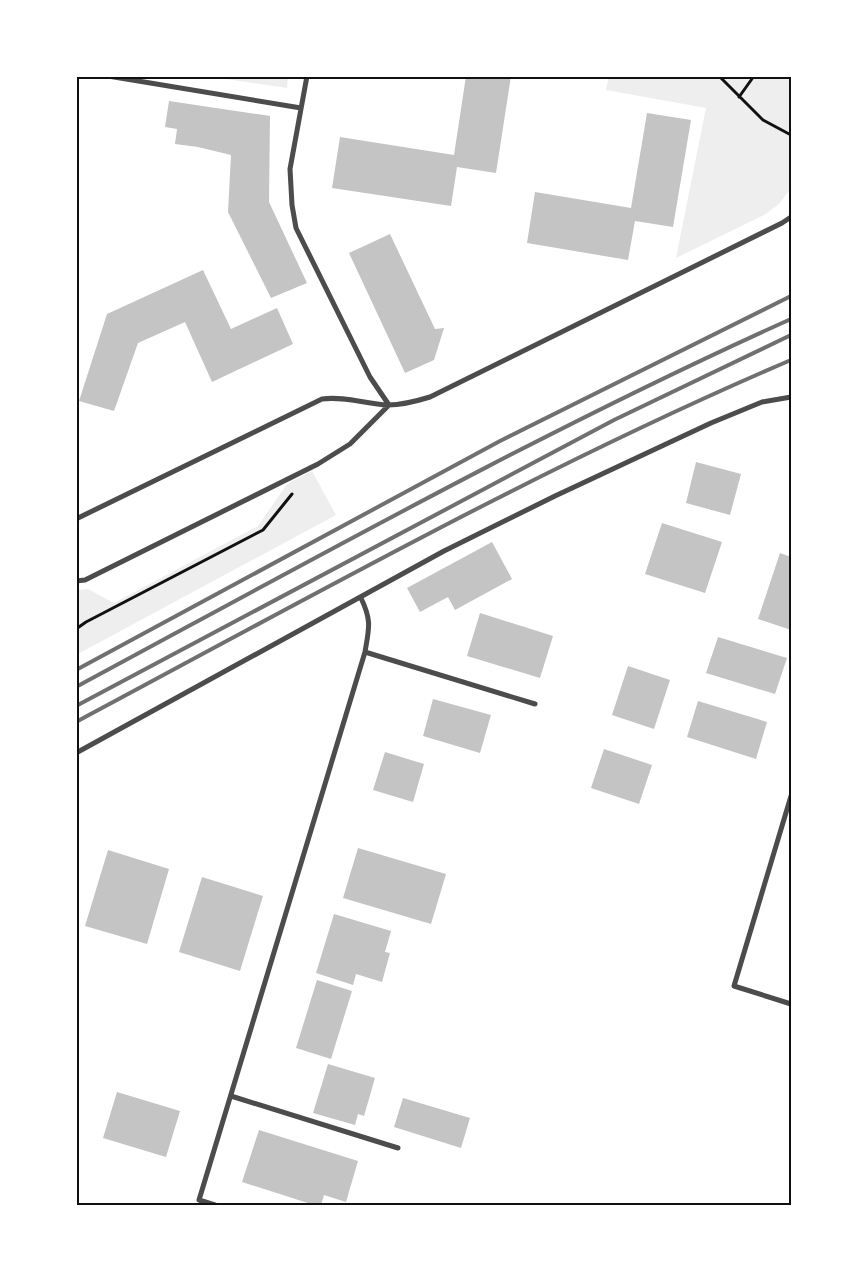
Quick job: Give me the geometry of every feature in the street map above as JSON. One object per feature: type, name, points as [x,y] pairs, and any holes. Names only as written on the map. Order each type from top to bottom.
[{"type":"street","points":[[108,76],[301,108]]},
{"type":"street","points":[[307,76],[290,169],[292,205],[296,228],[370,377],[389,405]]},
{"type":"street","points":[[76,518],[322,399],[345,398],[389,405],[414,402],[430,397],[791,217]]},
{"type":"street","points":[[76,753],[444,551],[554,496],[711,423],[762,402],[791,397]]},
{"type":"street","points":[[76,581],[85,580],[318,464],[350,444],[389,405]]},
{"type":"street","points":[[214,1205],[199,1200],[366,652],[370,626],[368,614],[361,598]]},
{"type":"street","points":[[366,652],[535,704]]},
{"type":"street","points":[[791,796],[734,986],[791,1004]]},
{"type":"street","points":[[231,1096],[398,1148]]},
{"type":"path","points":[[719,76],[763,120],[791,135]]},
{"type":"path","points":[[739,97],[754,76]]},
{"type":"path","points":[[76,628],[263,530],[294,492]]},
{"type":"shaded area","points":[[206,76],[288,76],[287,88]]},
{"type":"shaded area","points":[[609,76],[791,76],[791,188],[779,204],[764,215],[676,258],[706,108],[606,90]]},
{"type":"shaded area","points":[[312,471],[336,515],[76,655],[76,590],[88,589],[114,603],[258,526],[287,484]]},
{"type":"building","points":[[466,76],[511,76],[496,173],[457,167],[451,206],[332,188],[340,137],[454,155]]},
{"type":"building","points":[[169,101],[270,116],[269,202],[307,283],[271,298],[228,212],[231,155],[175,144],[177,129],[165,127]]},
{"type":"building","points":[[647,113],[691,120],[673,227],[635,221],[628,260],[527,243],[535,192],[631,208]]},
{"type":"building","points":[[390,234],[435,329],[444,328],[434,360],[405,373],[349,253]]},
{"type":"building","points":[[203,270],[231,329],[277,308],[293,344],[212,382],[185,322],[138,343],[114,411],[79,401],[107,314]]},
{"type":"building","points":[[696,462],[741,474],[730,515],[686,503]]},
{"type":"building","points":[[662,523],[722,542],[705,593],[645,574]]},
{"type":"building","points":[[492,542],[512,579],[455,610],[448,597],[420,612],[407,588]]},
{"type":"building","points":[[780,553],[791,557],[791,630],[758,619]]},
{"type":"building","points":[[480,613],[553,636],[540,678],[467,656]]},
{"type":"building","points":[[718,637],[787,658],[775,694],[706,673]]},
{"type":"building","points":[[628,666],[670,680],[654,729],[612,715]]},
{"type":"building","points":[[433,699],[491,715],[480,753],[423,736]]},
{"type":"building","points":[[698,701],[767,722],[756,759],[687,737]]},
{"type":"building","points":[[604,749],[652,765],[639,804],[591,788]]},
{"type":"building","points":[[385,752],[424,764],[413,802],[373,790]]},
{"type":"building","points":[[358,848],[446,874],[431,924],[343,898]]},
{"type":"building","points":[[108,850],[169,869],[147,944],[85,926]]},
{"type":"building","points":[[202,877],[263,896],[240,971],[179,952]]},
{"type":"building","points":[[334,914],[391,931],[385,952],[390,953],[382,982],[356,974],[353,985],[316,973]]},
{"type":"building","points":[[317,980],[352,991],[331,1059],[296,1048]]},
{"type":"building","points":[[328,1064],[375,1078],[364,1116],[358,1114],[355,1125],[313,1113]]},
{"type":"building","points":[[117,1092],[180,1111],[166,1157],[103,1138]]},
{"type":"building","points":[[403,1098],[470,1118],[461,1148],[394,1127]]},
{"type":"building","points":[[259,1130],[358,1161],[346,1202],[324,1195],[321,1205],[314,1205],[242,1182]]},
{"type":"railway","points":[[76,670],[500,441],[791,296]]},
{"type":"railway","points":[[76,687],[519,450],[700,361],[791,319]]},
{"type":"railway","points":[[76,706],[614,420],[791,335]]},
{"type":"railway","points":[[76,722],[519,487],[609,443],[791,360]]}]
